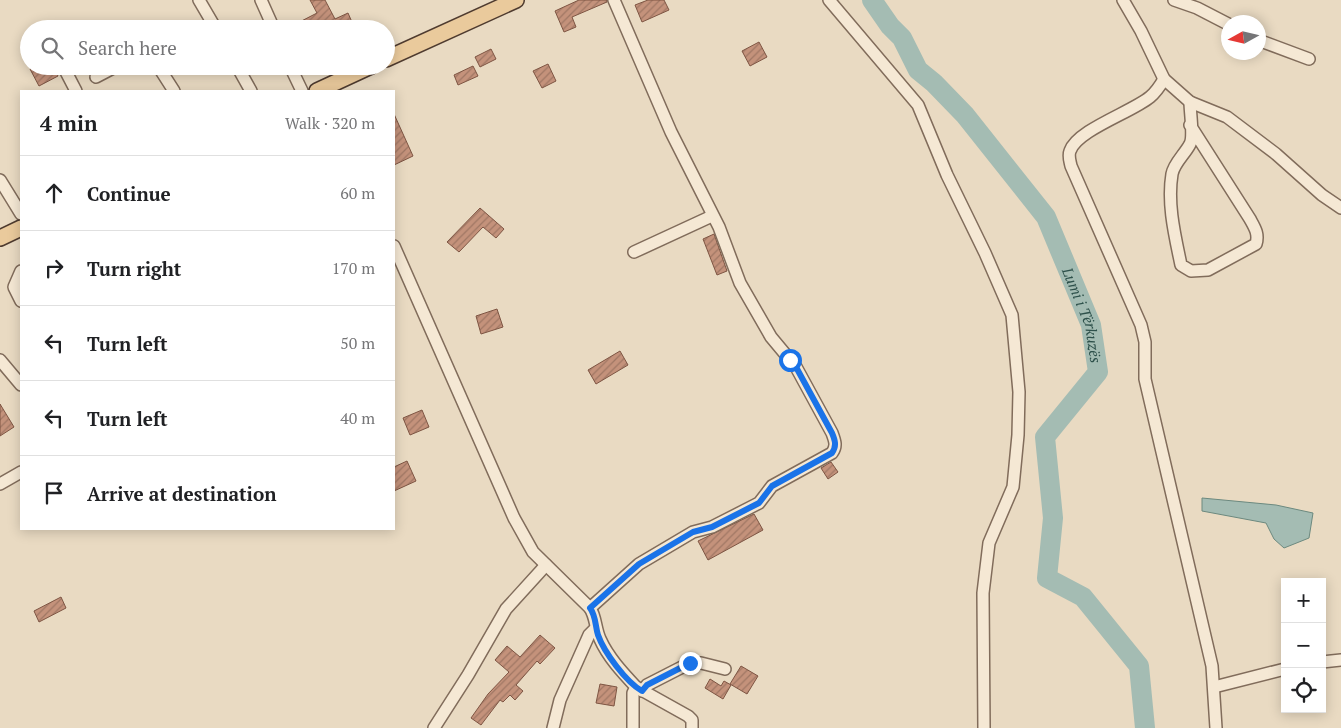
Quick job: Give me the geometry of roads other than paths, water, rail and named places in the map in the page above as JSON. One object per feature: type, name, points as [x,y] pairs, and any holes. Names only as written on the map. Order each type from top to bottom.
[{"type":"main road","points":[[395,55],[516,0]]},
{"type":"main road","points":[[323,90],[353,75]]},
{"type":"main road","points":[[0,238],[20,228]]},
{"type":"street","points":[[199,0],[211,20]]},
{"type":"street","points":[[261,0],[270,20]]},
{"type":"street","points":[[590,608],[639,564],[693,532],[712,527],[759,503],[772,486],[832,453],[835,449],[832,433],[796,367],[774,342],[740,283],[719,227],[671,132],[614,0]]},
{"type":"street","points":[[829,0],[918,105],[947,175],[985,253],[1012,315],[1019,392],[1018,435],[1013,486],[989,543],[983,593],[984,728]]},
{"type":"street","points":[[1123,0],[1141,31],[1164,79],[1190,102],[1227,118],[1276,154],[1341,208]]},
{"type":"street","points":[[1174,0],[1197,8],[1221,20]]},
{"type":"street","points":[[1266,43],[1309,59]]},
{"type":"street","points":[[68,75],[75,90]]},
{"type":"street","points":[[96,77],[100,75]]},
{"type":"street","points":[[164,75],[173,90]]},
{"type":"street","points":[[242,75],[250,90]]},
{"type":"street","points":[[294,75],[302,90]]},
{"type":"street","points":[[1164,79],[1159,88],[1149,98],[1082,137],[1070,151],[1070,158],[1071,166],[1144,335],[1145,379],[1210,657],[1216,728]]},
{"type":"street","points":[[1190,102],[1190,125],[1191,142],[1172,172],[1172,218],[1181,266],[1191,271],[1208,270],[1256,244],[1258,238],[1250,219],[1190,125]]},
{"type":"street","points":[[0,180],[20,212]]},
{"type":"street","points":[[634,252],[712,216]]},
{"type":"street","points":[[395,248],[514,518],[533,552],[590,608],[594,614],[596,628],[604,648],[618,667],[639,689],[688,716],[692,720],[692,728]]},
{"type":"street","points":[[20,273],[14,287],[20,299]]},
{"type":"street","points":[[0,360],[20,384]]},
{"type":"street","points":[[0,484],[20,473]]},
{"type":"street","points":[[434,728],[468,675],[506,609],[546,565]]},
{"type":"street","points":[[553,728],[560,700],[589,634],[596,628]]},
{"type":"street","points":[[1326,662],[1341,660]]},
{"type":"street","points":[[633,728],[633,693],[639,689],[690,663],[701,663],[725,669]]},
{"type":"street","points":[[1214,687],[1281,669]]},
{"type":"waterway","name":"Lumi i Tërkuzës","points":[[872,0],[890,26],[902,38],[918,70],[934,83],[965,115],[1046,217],[1091,325],[1098,372],[1045,437],[1053,518],[1047,578],[1083,597],[1139,666],[1145,728]]}]
